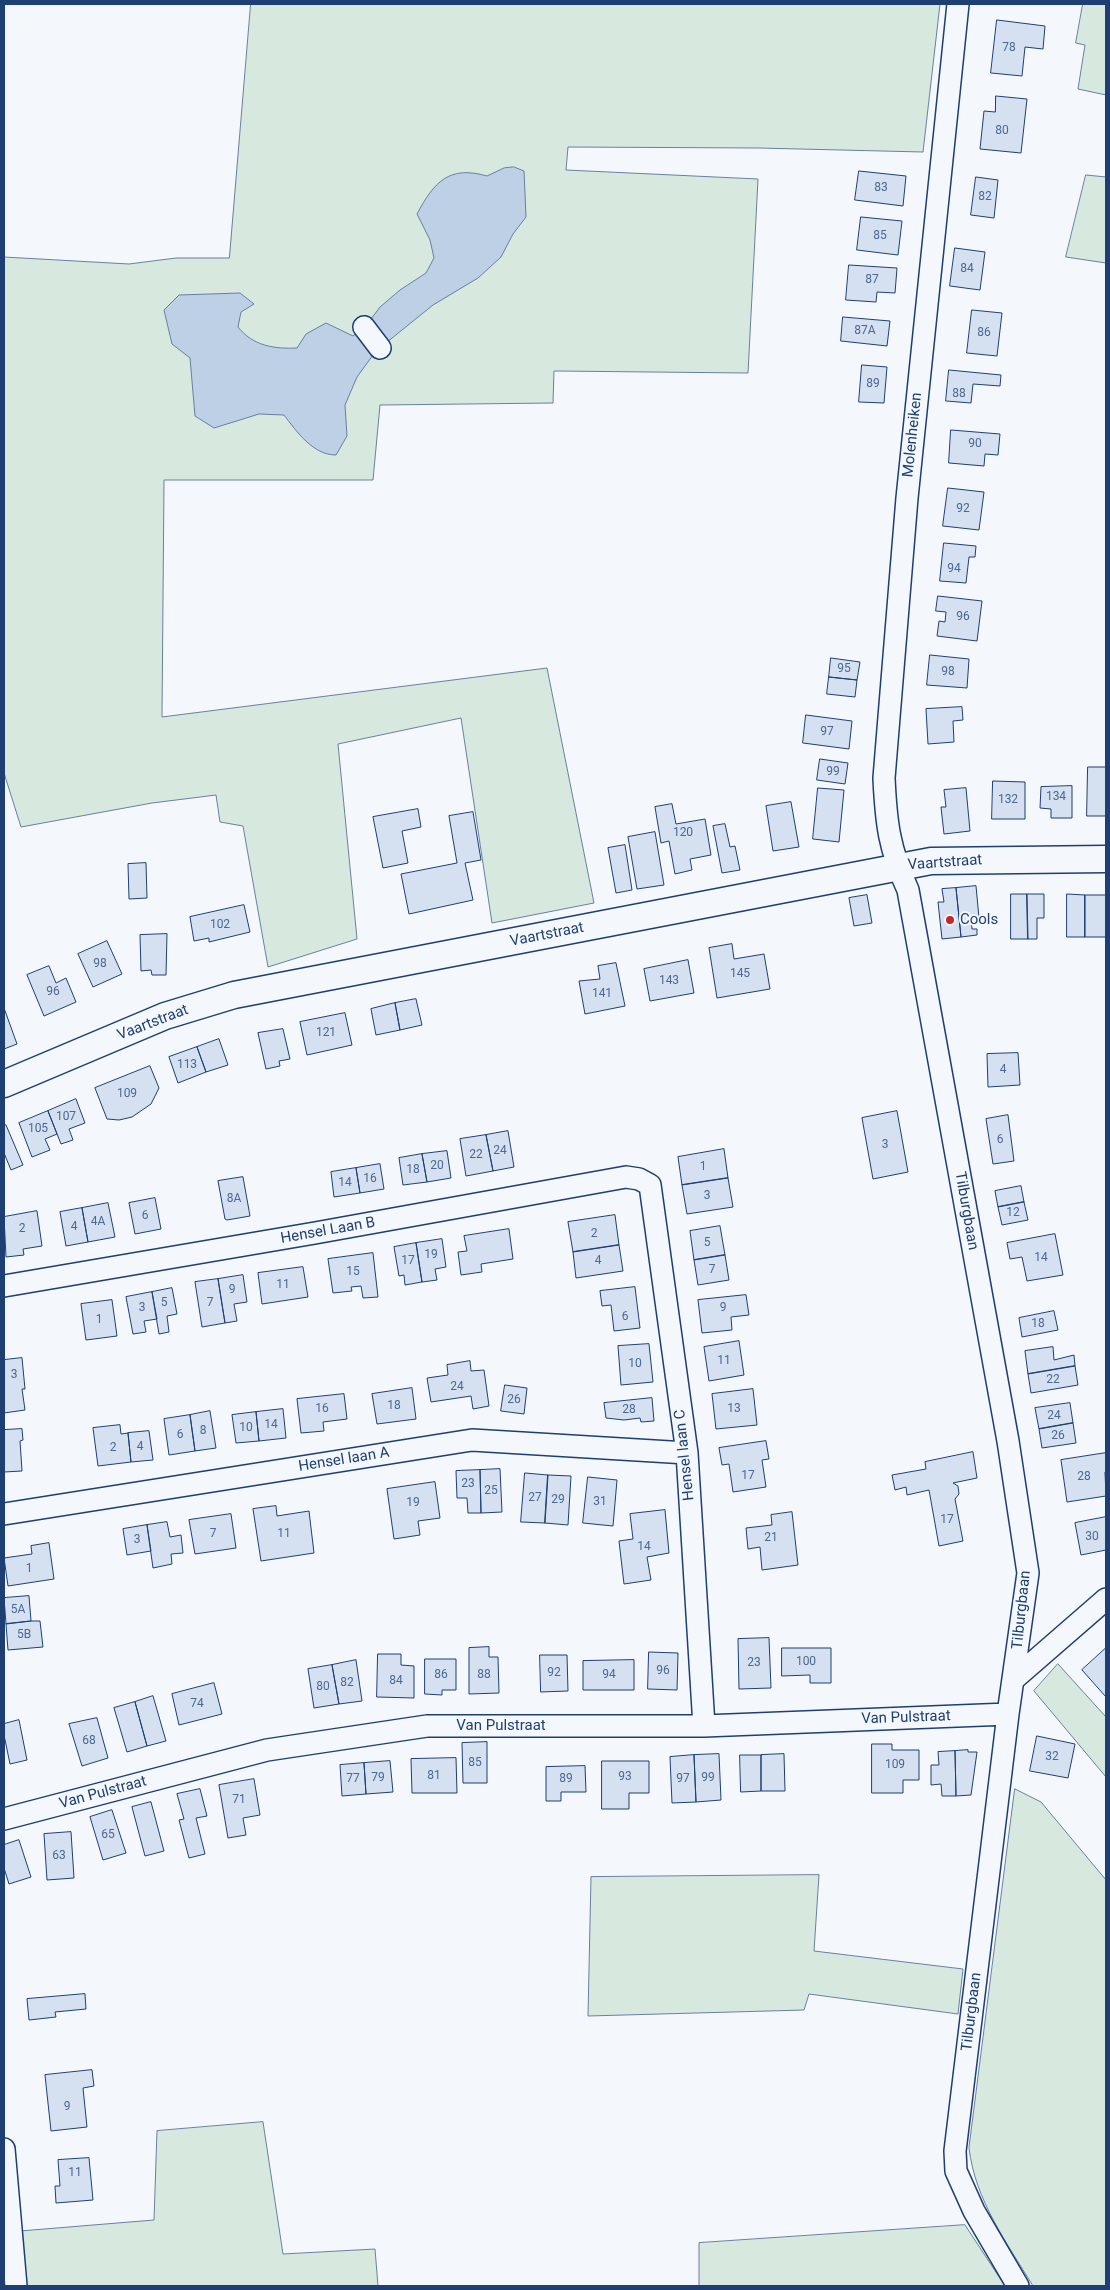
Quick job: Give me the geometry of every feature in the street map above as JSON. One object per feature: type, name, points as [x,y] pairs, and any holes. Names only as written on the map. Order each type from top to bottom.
[{"type":"main road","name":"Vaartstraat","points":[[4,1084],[165,1016],[234,995],[931,861],[1106,859]]},
{"type":"street","name":"Molenheiken","points":[[897,867],[886,825],[884,778],[907,498],[958,4]]},
{"type":"street","points":[[364,327],[380,348]]},
{"type":"street","name":"Tilburgbaan","points":[[897,867],[908,890],[1008,1441],[1028,1573],[1008,1714],[955,2151],[956,2171],[974,2211],[1018,2286]]},
{"type":"street","name":"Hensel Laan B","points":[[4,1286],[626,1177],[639,1179],[650,1185]]},
{"type":"street","name":"Hensel laan C","points":[[650,1185],[687,1454],[704,1726]]},
{"type":"street","name":"Hensel laan A","points":[[4,1514],[472,1440],[687,1454]]},
{"type":"street","points":[[1014,1679],[1106,1599]]},
{"type":"street","name":"Van Pulstraat","points":[[4,1819],[267,1750],[427,1726],[704,1726],[1008,1714]]},
{"type":"street","points":[[4,2149],[16,2286]]},
{"type":"shaded area","points":[[251,4],[940,4],[923,152],[759,148],[568,147],[566,170],[758,179],[748,373],[554,371],[553,403],[380,405],[373,480],[164,480],[162,717],[547,668],[594,903],[492,923],[461,718],[338,744],[357,939],[268,967],[243,826],[220,822],[216,795],[152,803],[21,827],[4,773],[4,257],[129,264],[176,258],[229,258]]},
{"type":"shaded area","points":[[1083,4],[1106,4],[1106,95],[1078,89],[1085,45],[1076,43]]},
{"type":"shaded area","points":[[1086,175],[1106,177],[1106,263],[1066,257]]},
{"type":"shaded area","points":[[1058,1664],[1106,1717],[1106,1777],[1034,1691]]},
{"type":"shaded area","points":[[1015,1789],[1041,1802],[1106,1880],[1106,2286],[1033,2286],[985,2203],[972,2167],[969,2148]]},
{"type":"shaded area","points":[[819,1875],[814,1951],[963,1969],[958,2014],[809,1994],[804,2010],[588,2016],[591,1877]]},
{"type":"shaded area","points":[[263,2122],[283,2254],[375,2249],[378,2286],[26,2286],[20,2231],[154,2220],[157,2131]]},
{"type":"shaded area","points":[[965,2225],[1005,2286],[699,2286],[699,2243]]},
{"type":"water","points":[[514,167],[524,171],[526,217],[513,234],[501,257],[478,278],[433,305],[376,351],[357,377],[345,405],[347,436],[336,455],[328,454],[313,447],[300,435],[284,415],[259,414],[214,428],[195,416],[190,358],[172,344],[164,310],[179,295],[240,293],[254,304],[241,312],[238,327],[250,338],[272,347],[297,348],[306,334],[326,323],[353,336],[368,323],[380,307],[400,290],[426,273],[434,258],[430,240],[417,214],[437,185],[453,175],[474,173],[487,176],[504,168]]},
{"type":"building","points":[[997,20],[1045,26],[1043,49],[1025,47],[1022,76],[991,73]]},
{"type":"building","points":[[996,96],[1027,99],[1021,153],[980,149],[984,111],[995,112]]},
{"type":"building","points":[[859,171],[906,176],[903,206],[855,200]]},
{"type":"building","points":[[976,177],[998,180],[994,218],[971,215]]},
{"type":"building","points":[[861,217],[902,221],[898,255],[857,250]]},
{"type":"building","points":[[955,248],[985,252],[980,290],[950,286]]},
{"type":"building","points":[[849,265],[897,268],[895,293],[877,292],[876,302],[846,300]]},
{"type":"building","points":[[972,310],[1002,313],[997,356],[967,353]]},
{"type":"building","points":[[843,317],[890,321],[887,346],[841,341]]},
{"type":"building","points":[[862,365],[887,367],[884,403],[859,402]]},
{"type":"building","points":[[949,370],[1001,375],[1000,386],[973,384],[971,403],[946,401]]},
{"type":"building","points":[[951,430],[1000,434],[998,455],[985,454],[984,466],[949,463]]},
{"type":"building","points":[[948,488],[984,492],[979,530],[943,526]]},
{"type":"building","points":[[944,543],[976,546],[975,557],[969,557],[966,583],[940,581]]},
{"type":"building","points":[[938,596],[982,601],[977,641],[937,636],[939,621],[945,622],[946,612],[936,611]]},
{"type":"building","points":[[930,655],[969,659],[967,688],[927,685]]},
{"type":"building","points":[[831,658],[860,662],[857,680],[829,677]]},
{"type":"building","points":[[829,677],[857,680],[855,697],[827,694]]},
{"type":"building","points":[[962,707],[963,720],[953,721],[954,742],[928,744],[926,709]]},
{"type":"building","points":[[806,715],[852,721],[849,749],[803,743]]},
{"type":"building","points":[[820,759],[848,763],[845,784],[817,780]]},
{"type":"building","points":[[1088,767],[1106,767],[1106,816],[1087,816]]},
{"type":"building","points":[[993,781],[1025,782],[1025,819],[992,819]]},
{"type":"building","points":[[1072,786],[1072,818],[1051,818],[1051,809],[1040,808],[1041,787]]},
{"type":"building","points":[[818,788],[844,790],[839,842],[813,839]]},
{"type":"building","points":[[966,788],[970,831],[944,834],[941,807],[946,807],[944,790]]},
{"type":"building","points":[[791,802],[799,847],[773,851],[766,806]]},
{"type":"building","points":[[672,804],[676,824],[705,819],[711,855],[690,859],[692,870],[675,874],[669,841],[661,843],[655,807]]},
{"type":"building","points":[[418,809],[421,827],[402,831],[408,863],[383,868],[373,817]]},
{"type":"building","points":[[473,812],[481,860],[465,863],[473,900],[409,914],[401,874],[457,863],[449,816]]},
{"type":"building","points":[[725,824],[730,847],[735,846],[740,870],[722,873],[713,826]]},
{"type":"building","points":[[655,832],[664,885],[637,889],[628,837]]},
{"type":"building","points":[[625,845],[632,890],[616,893],[608,848]]},
{"type":"building","points":[[146,863],[147,898],[129,899],[128,864]]},
{"type":"building","points":[[976,886],[979,918],[971,919],[972,929],[977,929],[977,935],[961,937],[956,888]]},
{"type":"building","name":"Cools","points":[[956,888],[961,937],[942,939],[938,902],[944,902],[942,889]]},
{"type":"building","points":[[1011,894],[1027,894],[1028,939],[1011,939]]},
{"type":"building","points":[[1027,894],[1044,894],[1044,918],[1037,918],[1037,939],[1028,939]]},
{"type":"building","points":[[1067,894],[1085,895],[1085,937],[1067,937]]},
{"type":"building","points":[[867,895],[872,923],[854,926],[849,898]]},
{"type":"building","points":[[1085,895],[1106,895],[1106,937],[1085,937]]},
{"type":"building","points":[[244,905],[250,932],[209,942],[209,938],[194,941],[190,917]]},
{"type":"building","points":[[167,934],[166,975],[152,975],[151,970],[141,971],[140,935]]},
{"type":"building","points":[[107,941],[122,974],[93,987],[78,954]]},
{"type":"building","points":[[732,944],[734,959],[764,954],[770,989],[717,998],[709,948]]},
{"type":"building","points":[[688,960],[694,993],[650,1001],[644,969]]},
{"type":"building","points":[[616,963],[625,1006],[585,1014],[579,981],[600,979],[598,966]]},
{"type":"building","points":[[49,966],[56,983],[66,978],[76,1002],[44,1016],[27,975]]},
{"type":"building","points":[[416,999],[422,1025],[400,1030],[395,1003]]},
{"type":"building","points":[[395,1003],[400,1030],[376,1035],[371,1009]]},
{"type":"building","points":[[4,1008],[17,1044],[4,1049]]},
{"type":"building","points":[[345,1013],[352,1045],[307,1055],[300,1022]]},
{"type":"building","points":[[283,1029],[290,1059],[279,1061],[280,1066],[266,1069],[258,1033]]},
{"type":"building","points":[[219,1039],[228,1065],[206,1072],[197,1047]]},
{"type":"building","points":[[197,1047],[206,1072],[178,1083],[169,1057]]},
{"type":"building","points":[[1018,1053],[1020,1085],[988,1087],[987,1054]]},
{"type":"building","points":[[150,1066],[159,1088],[151,1104],[132,1117],[119,1120],[107,1119],[95,1088]]},
{"type":"building","points":[[76,1099],[85,1123],[69,1129],[73,1140],[61,1144],[48,1111]]},
{"type":"building","points":[[48,1111],[57,1134],[45,1139],[50,1150],[32,1157],[19,1123]]},
{"type":"building","points":[[897,1111],[908,1172],[873,1179],[862,1118]]},
{"type":"building","points":[[1008,1115],[1014,1161],[993,1164],[986,1119]]},
{"type":"building","points":[[6,1125],[23,1165],[11,1170],[4,1153],[4,1126]]},
{"type":"building","points":[[508,1131],[514,1167],[493,1171],[486,1135]]},
{"type":"building","points":[[486,1135],[493,1171],[466,1176],[460,1139]]},
{"type":"building","points":[[724,1149],[728,1178],[682,1185],[678,1157]]},
{"type":"building","points":[[447,1151],[451,1178],[427,1182],[422,1154]]},
{"type":"building","points":[[422,1154],[427,1182],[403,1185],[399,1158]]},
{"type":"building","points":[[380,1164],[384,1189],[360,1193],[356,1168]]},
{"type":"building","points":[[356,1168],[360,1193],[334,1197],[331,1172]]},
{"type":"building","points":[[243,1177],[250,1216],[227,1220],[225,1219],[218,1181]]},
{"type":"building","points":[[728,1178],[733,1207],[687,1214],[682,1185]]},
{"type":"building","points":[[1021,1186],[1024,1202],[998,1207],[995,1191]]},
{"type":"building","points":[[155,1198],[161,1229],[135,1234],[129,1203]]},
{"type":"building","points":[[1024,1202],[1028,1220],[1002,1225],[998,1207]]},
{"type":"building","points":[[108,1203],[115,1237],[88,1242],[82,1208]]},
{"type":"building","points":[[82,1208],[88,1242],[66,1246],[60,1212]]},
{"type":"building","points":[[37,1211],[42,1246],[23,1249],[24,1255],[6,1257],[4,1217]]},
{"type":"building","points":[[615,1215],[619,1245],[573,1252],[568,1222]]},
{"type":"building","points":[[720,1226],[725,1255],[694,1260],[690,1231]]},
{"type":"building","points":[[509,1229],[513,1259],[481,1264],[482,1272],[461,1275],[458,1252],[467,1251],[464,1236]]},
{"type":"building","points":[[1055,1234],[1063,1275],[1027,1281],[1022,1257],[1010,1259],[1007,1243]]},
{"type":"building","points":[[442,1239],[446,1267],[435,1269],[437,1280],[422,1282],[416,1243]]},
{"type":"building","points":[[416,1243],[422,1282],[405,1285],[404,1275],[399,1276],[394,1247]]},
{"type":"building","points":[[619,1245],[623,1271],[576,1278],[573,1252]]},
{"type":"building","points":[[373,1253],[378,1297],[363,1298],[361,1286],[351,1287],[352,1291],[333,1293],[328,1259]]},
{"type":"building","points":[[725,1255],[729,1280],[698,1285],[694,1260]]},
{"type":"building","points":[[303,1267],[308,1297],[262,1304],[258,1273]]},
{"type":"building","points":[[243,1275],[247,1302],[234,1304],[237,1321],[225,1323],[218,1279]]},
{"type":"building","points":[[218,1279],[225,1323],[202,1327],[195,1282]]},
{"type":"building","points":[[635,1287],[640,1328],[614,1331],[611,1305],[602,1306],[600,1291]]},
{"type":"building","points":[[172,1288],[177,1314],[167,1316],[169,1332],[159,1334],[152,1292]]},
{"type":"building","points":[[152,1292],[157,1319],[144,1321],[146,1332],[133,1334],[126,1297]]},
{"type":"building","points":[[746,1295],[749,1315],[731,1317],[732,1330],[702,1333],[698,1300]]},
{"type":"building","points":[[112,1300],[117,1336],[86,1340],[81,1304]]},
{"type":"building","points":[[1054,1311],[1058,1330],[1022,1337],[1019,1318]]},
{"type":"building","points":[[739,1341],[744,1375],[709,1381],[704,1347]]},
{"type":"building","points":[[649,1344],[653,1382],[621,1385],[618,1346]]},
{"type":"building","points":[[1053,1347],[1054,1360],[1074,1355],[1075,1366],[1028,1374],[1025,1351]]},
{"type":"building","points":[[22,1358],[25,1389],[22,1389],[25,1410],[4,1413],[4,1360]]},
{"type":"building","points":[[470,1361],[471,1371],[484,1370],[489,1406],[473,1409],[471,1396],[431,1402],[427,1378],[448,1375],[447,1365]]},
{"type":"building","points":[[1075,1366],[1078,1385],[1031,1393],[1028,1374]]},
{"type":"building","points":[[505,1385],[527,1388],[524,1414],[501,1411]]},
{"type":"building","points":[[412,1388],[416,1419],[377,1424],[372,1394]]},
{"type":"building","points":[[753,1389],[757,1425],[716,1429],[712,1394]]},
{"type":"building","points":[[344,1394],[347,1419],[323,1422],[324,1431],[301,1433],[297,1399]]},
{"type":"building","points":[[652,1398],[654,1421],[641,1422],[640,1418],[624,1420],[606,1418],[604,1403]]},
{"type":"building","points":[[1070,1403],[1073,1423],[1039,1429],[1035,1408]]},
{"type":"building","points":[[283,1409],[286,1438],[259,1441],[256,1412]]},
{"type":"building","points":[[210,1411],[216,1448],[195,1451],[190,1415]]},
{"type":"building","points":[[256,1412],[259,1441],[236,1443],[232,1415]]},
{"type":"building","points":[[190,1415],[195,1451],[169,1455],[164,1419]]},
{"type":"building","points":[[1073,1423],[1076,1443],[1042,1448],[1039,1429]]},
{"type":"building","points":[[120,1425],[121,1434],[128,1433],[131,1462],[98,1466],[93,1428]]},
{"type":"building","points":[[22,1429],[23,1440],[20,1441],[22,1471],[4,1472],[4,1430]]},
{"type":"building","points":[[149,1431],[153,1460],[131,1462],[128,1433]]},
{"type":"building","points":[[766,1441],[769,1459],[762,1460],[766,1487],[733,1492],[729,1464],[722,1465],[719,1448]]},
{"type":"building","points":[[973,1452],[977,1478],[953,1483],[958,1486],[959,1494],[955,1499],[963,1541],[939,1546],[929,1490],[907,1495],[906,1487],[895,1490],[892,1475],[926,1469],[925,1462]]},
{"type":"building","points":[[1106,1453],[1106,1496],[1067,1502],[1061,1460]]},
{"type":"building","points":[[500,1469],[502,1512],[481,1513],[480,1470]]},
{"type":"building","points":[[480,1470],[481,1513],[468,1513],[467,1498],[457,1498],[456,1471]]},
{"type":"building","points":[[525,1473],[548,1475],[545,1523],[521,1522]]},
{"type":"building","points":[[548,1475],[571,1476],[568,1525],[545,1523]]},
{"type":"building","points":[[588,1477],[617,1480],[613,1526],[583,1523]]},
{"type":"building","points":[[435,1482],[440,1518],[418,1521],[420,1535],[394,1539],[387,1489]]},
{"type":"building","points":[[276,1506],[277,1516],[309,1511],[314,1553],[261,1561],[253,1509]]},
{"type":"building","points":[[665,1510],[669,1553],[647,1557],[651,1580],[624,1584],[619,1541],[633,1539],[630,1514]]},
{"type":"building","points":[[792,1512],[798,1565],[762,1570],[760,1547],[748,1549],[746,1528],[772,1525],[771,1515]]},
{"type":"building","points":[[231,1514],[236,1548],[195,1554],[189,1520]]},
{"type":"building","points":[[1106,1517],[1106,1550],[1081,1555],[1075,1523]]},
{"type":"building","points":[[167,1522],[170,1537],[181,1535],[183,1553],[171,1554],[172,1564],[153,1568],[147,1525]]},
{"type":"building","points":[[147,1525],[151,1551],[127,1555],[123,1529]]},
{"type":"building","points":[[49,1543],[54,1579],[8,1586],[4,1558],[32,1554],[31,1546]]},
{"type":"building","points":[[29,1596],[31,1621],[6,1624],[4,1598]]},
{"type":"building","points":[[40,1621],[43,1647],[8,1650],[6,1624]]},
{"type":"building","points":[[769,1638],[771,1688],[739,1689],[738,1639]]},
{"type":"building","points":[[489,1647],[489,1657],[498,1657],[499,1693],[469,1694],[469,1648]]},
{"type":"building","points":[[782,1648],[831,1648],[831,1683],[810,1683],[810,1675],[782,1676]]},
{"type":"building","points":[[1106,1648],[1106,1697],[1082,1670]]},
{"type":"building","points":[[649,1652],[678,1653],[677,1690],[648,1689]]},
{"type":"building","points":[[378,1654],[401,1654],[401,1665],[414,1666],[414,1698],[377,1697]]},
{"type":"building","points":[[540,1655],[567,1655],[568,1691],[541,1692]]},
{"type":"building","points":[[425,1659],[456,1659],[456,1690],[442,1690],[442,1695],[425,1694]]},
{"type":"building","points":[[356,1660],[362,1701],[339,1704],[332,1665]]},
{"type":"building","points":[[634,1660],[634,1690],[583,1690],[583,1661]]},
{"type":"building","points":[[332,1665],[339,1704],[314,1708],[308,1669]]},
{"type":"building","points":[[214,1683],[222,1714],[179,1725],[172,1694]]},
{"type":"building","points":[[153,1696],[166,1741],[147,1746],[135,1702]]},
{"type":"building","points":[[135,1702],[147,1746],[127,1752],[114,1708]]},
{"type":"building","points":[[97,1718],[108,1758],[82,1766],[69,1724]]},
{"type":"building","points":[[19,1720],[27,1760],[10,1764],[4,1735],[4,1724]]},
{"type":"building","points":[[1037,1736],[1075,1744],[1068,1778],[1030,1771]]},
{"type":"building","points":[[487,1742],[487,1783],[463,1783],[462,1743]]},
{"type":"building","points":[[872,1744],[892,1744],[892,1750],[919,1750],[919,1780],[903,1780],[903,1793],[872,1793]]},
{"type":"building","points":[[968,1750],[968,1752],[977,1752],[971,1795],[956,1796],[955,1751]]},
{"type":"building","points":[[955,1751],[956,1796],[942,1796],[941,1784],[931,1785],[931,1765],[939,1765],[938,1752]]},
{"type":"building","points":[[719,1754],[721,1800],[696,1802],[694,1755]]},
{"type":"building","points":[[784,1754],[785,1791],[761,1791],[761,1755]]},
{"type":"building","points":[[694,1755],[696,1802],[672,1803],[670,1757]]},
{"type":"building","points":[[740,1755],[761,1755],[761,1791],[741,1792]]},
{"type":"building","points":[[456,1758],[457,1793],[412,1793],[411,1759]]},
{"type":"building","points":[[390,1761],[393,1792],[366,1794],[364,1763]]},
{"type":"building","points":[[602,1761],[649,1761],[649,1793],[629,1793],[629,1809],[602,1809]]},
{"type":"building","points":[[364,1763],[366,1794],[342,1796],[340,1765]]},
{"type":"building","points":[[585,1766],[586,1792],[561,1792],[561,1801],[546,1801],[546,1767]]},
{"type":"building","points":[[254,1779],[260,1815],[243,1818],[246,1835],[228,1838],[219,1785]]},
{"type":"building","points":[[200,1789],[207,1816],[196,1818],[205,1854],[189,1858],[179,1820],[184,1819],[177,1794]]},
{"type":"building","points":[[151,1802],[164,1851],[145,1856],[132,1807]]},
{"type":"building","points":[[112,1810],[126,1853],[103,1860],[90,1817]]},
{"type":"building","points":[[71,1832],[74,1878],[47,1880],[44,1834]]},
{"type":"building","points":[[19,1840],[31,1877],[9,1884],[4,1868],[4,1845]]},
{"type":"building","points":[[85,1994],[86,2009],[55,2012],[56,2017],[29,2020],[27,1999]]},
{"type":"building","points":[[92,2070],[94,2086],[83,2088],[87,2127],[51,2131],[45,2075]]},
{"type":"building","points":[[89,2158],[93,2200],[56,2203],[55,2186],[60,2186],[58,2160]]},
{"type":"place","name":"Cools","points":[[950,920]]}]
